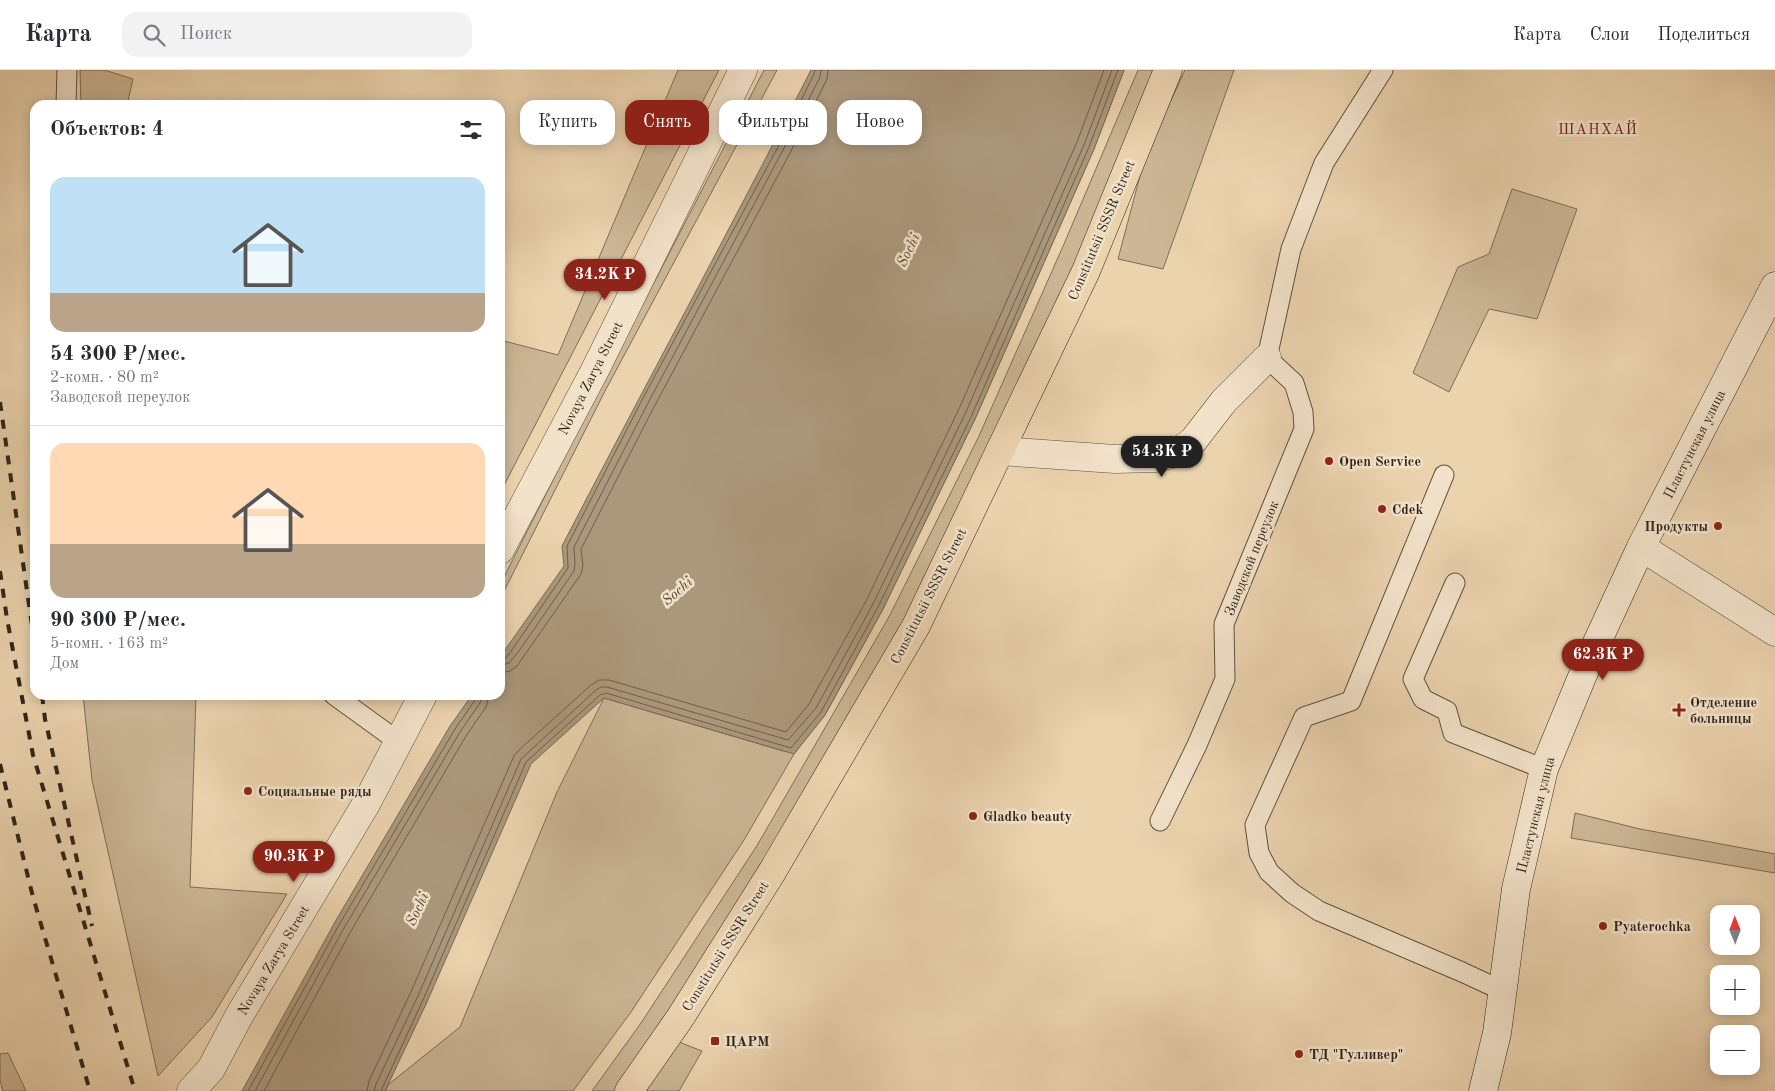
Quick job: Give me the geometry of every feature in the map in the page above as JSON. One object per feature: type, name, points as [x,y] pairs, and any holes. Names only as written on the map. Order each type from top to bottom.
[{"type":"main road","name":"Constitutsii SSSR Street","points":[[629,1091],[680,1018],[772,872],[911,634],[1086,271],[1168,70]]},
{"type":"street","name":"Novaya Zarya Street","points":[[505,541],[595,370],[743,70]]},
{"type":"street","name":"Пластунская улица","points":[[1483,1091],[1497,1033],[1516,889],[1544,769],[1589,660],[1641,547],[1768,315],[1775,286]]},
{"type":"street","points":[[1000,451],[1115,459],[1156,458],[1176,453],[1193,441],[1224,401],[1268,358]]},
{"type":"street","points":[[1641,547],[1775,632]]},
{"type":"street","name":"Novaya Zarya Street","points":[[191,1091],[212,1069],[239,1016],[366,804],[421,700]]},
{"type":"lane","points":[[66,100],[67,70]]},
{"type":"lane","points":[[1268,358],[1291,249],[1324,163],[1383,70]]},
{"type":"lane","name":"Заводской переулок","points":[[1160,821],[1197,744],[1225,679],[1224,624],[1304,429],[1303,412],[1294,383],[1268,358]]},
{"type":"lane","points":[[1444,475],[1351,701],[1304,716],[1255,825],[1259,853],[1269,872],[1319,911],[1503,991]]},
{"type":"lane","points":[[1455,583],[1413,679],[1423,699],[1447,712],[1453,733],[1544,769]]},
{"type":"lane","points":[[341,700],[399,742]]},
{"type":"shaded area","points":[[80,70],[104,70],[133,79],[128,100],[81,100]]},
{"type":"shaded area","points":[[678,70],[719,70],[703,100],[665,100]]},
{"type":"shaded area","points":[[764,70],[777,70],[761,100],[748,100]]},
{"type":"shaded area","points":[[1124,70],[1094,149],[975,419],[883,609],[825,715],[794,754],[744,840],[631,1012],[573,1091],[385,1091],[389,1084],[460,1027],[557,792],[604,698],[783,751]]},
{"type":"shaded area","points":[[1138,70],[1168,70],[916,626],[629,1091],[592,1091],[641,1023],[758,844],[890,615],[979,436]]},
{"type":"shaded area","points":[[1185,70],[1234,70],[1163,269],[1118,259],[1145,157]]},
{"type":"shaded area","points":[[646,145],[680,145],[505,483],[505,341],[558,355]]},
{"type":"shaded area","points":[[725,145],[737,145],[605,391],[505,589],[505,575]]},
{"type":"shaded area","points":[[1512,189],[1577,209],[1537,319],[1489,309],[1449,392],[1413,373],[1458,267],[1489,254]]},
{"type":"shaded area","points":[[84,700],[196,700],[190,887],[287,894],[212,1017],[158,1076],[92,780]]},
{"type":"shaded area","points":[[1575,813],[1640,829],[1775,854],[1775,873],[1571,838]]},
{"type":"shaded area","points":[[679,1042],[702,1051],[679,1091],[644,1091]]},
{"type":"shaded area","points":[[8,1053],[26,1091],[3,1091],[0,1080],[0,1054]]},
{"type":"water","name":"Sochi","points":[[811,70],[1124,70],[1094,149],[975,419],[883,609],[825,715],[794,754],[604,698],[531,764],[427,1002],[385,1091],[242,1091],[335,922],[450,726],[468,700],[505,700],[505,650],[564,566],[562,546],[772,145],[827,145],[827,100],[796,100]]},
{"type":"railway","points":[[0,402],[30,612]]},
{"type":"railway","points":[[0,571],[7,619],[33,755],[135,1091]]},
{"type":"railway","points":[[43,700],[45,719],[92,926]]},
{"type":"railway","points":[[0,764],[33,897],[90,1091]]},
{"type":"place","name":"Open Service","points":[[1329,461]]},
{"type":"place","name":"Cdek","points":[[1382,509]]},
{"type":"place","name":"Продукты","points":[[1718,526]]},
{"type":"place","name":"Отделение больницы","points":[[1679,710]]},
{"type":"place","name":"Социальные ряды","points":[[248,791]]},
{"type":"place","name":"Gladko beauty","points":[[973,816]]},
{"type":"place","name":"Pyaterochka","points":[[1603,926]]},
{"type":"place","name":"ЦАРМ","points":[[715,1041]]},
{"type":"place","name":"ТД \"Гулливер\"","points":[[1299,1054]]},
{"type":"district","name":"ШАНХАЙ","points":[[1598,129]]}]
